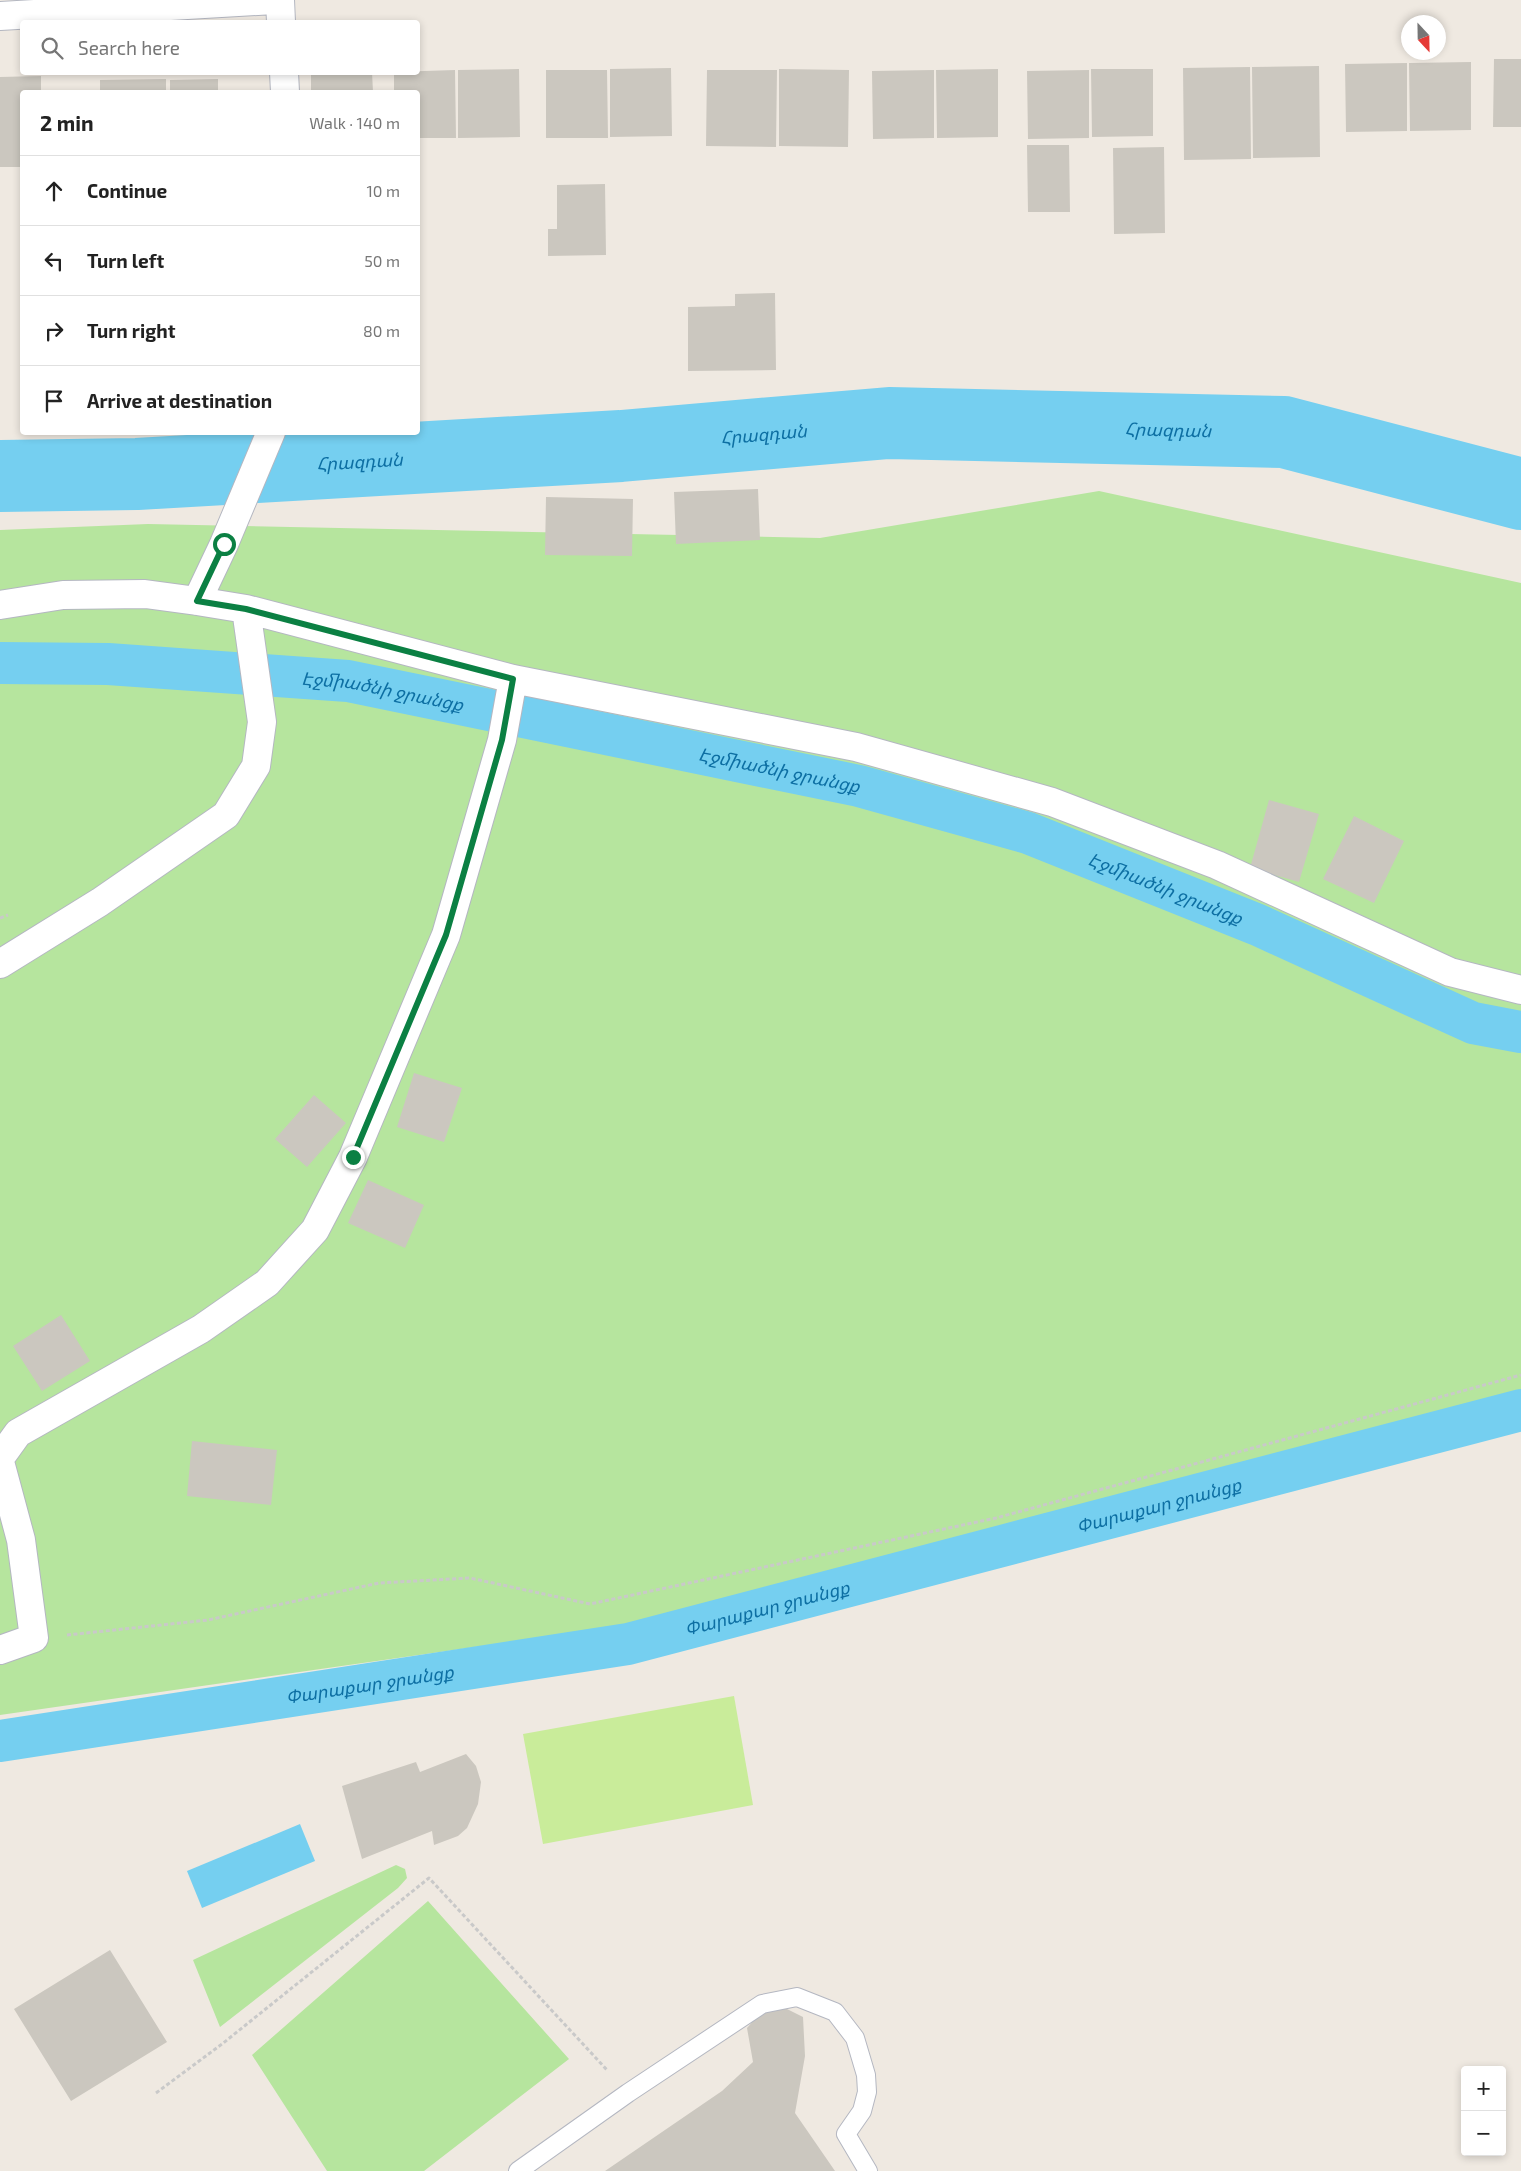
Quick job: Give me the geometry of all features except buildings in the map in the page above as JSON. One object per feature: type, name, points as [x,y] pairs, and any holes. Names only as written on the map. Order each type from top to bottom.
[{"type":"street","points":[[0,16],[274,0]]},
{"type":"street","points":[[280,0],[281,20]]},
{"type":"street","points":[[284,75],[285,90]]},
{"type":"street","points":[[197,601],[224,544],[270,435]]},
{"type":"street","points":[[0,605],[63,595],[145,594],[246,609],[513,679],[856,747],[1052,802],[1217,865],[1450,972],[1521,990]]},
{"type":"street","points":[[0,964],[100,902],[226,816],[256,766],[262,722],[246,609]]},
{"type":"street","points":[[0,1458],[18,1433],[201,1329],[267,1283],[315,1230],[353,1157],[446,935],[502,740],[513,679]]},
{"type":"street","points":[[0,1462],[21,1540],[34,1638],[0,1650]]},
{"type":"lane","points":[[518,2171],[628,2093],[762,2004],[797,1997],[836,2012],[855,2038],[866,2075],[867,2092],[862,2111],[846,2134],[868,2171]]},
{"type":"path","points":[[34,1638],[208,1620],[379,1583],[470,1578],[590,1604],[996,1518],[1521,1375]]},
{"type":"path","points":[[156,2093],[222,2044],[429,1878],[628,2093]]},
{"type":"green space","points":[[1099,491],[1521,583],[1521,1428],[642,1623],[0,1715],[0,530],[148,524],[820,538]]},
{"type":"green space","points":[[734,1696],[753,1805],[543,1844],[523,1734]]},
{"type":"green space","points":[[396,1865],[405,1869],[407,1878],[398,1888],[220,2027],[193,1960]]},
{"type":"green space","points":[[428,1901],[569,2059],[424,2171],[327,2171],[252,2055]]},
{"type":"water","points":[[300,1824],[315,1861],[202,1908],[187,1871]]},
{"type":"waterway","name":"Հրազդան","points":[[0,476],[137,474],[621,446],[889,423],[1284,432],[1521,494]]},
{"type":"waterway","name":"Էջմիածնի ջրանցք","points":[[0,663],[108,664],[348,681],[859,786],[1028,833],[1258,925],[1473,1023],[1521,1032]]},
{"type":"waterway","name":"Փարաքար ջրանցք","points":[[0,1741],[628,1644],[1521,1410]]},
{"type":"route","points":[[224,544],[197,601],[246,609],[513,679],[502,740],[446,935],[353,1157]]}]
